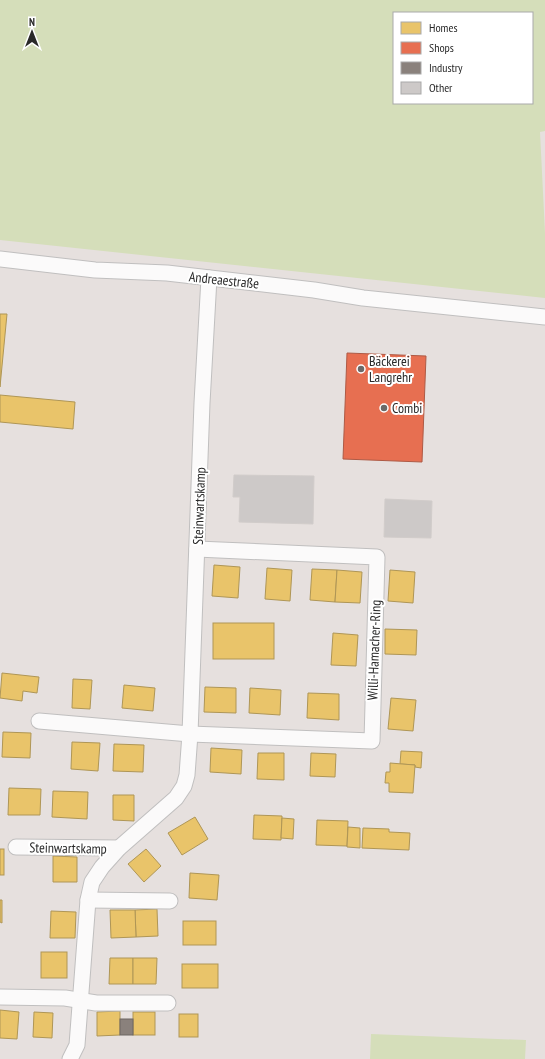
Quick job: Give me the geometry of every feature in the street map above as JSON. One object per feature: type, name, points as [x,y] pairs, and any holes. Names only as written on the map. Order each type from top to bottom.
[{"type":"street","name":"Andreaestraße","points":[[0,259],[95,270],[167,273],[314,290],[363,298],[545,317]]},
{"type":"street","name":"Steinwartskamp","points":[[70,1059],[77,1045],[88,900],[92,882],[102,867],[120,848],[176,798],[184,786],[187,775],[190,734],[202,403],[209,278]]},
{"type":"street","name":"Willi-Hamacher-Ring","points":[[190,734],[372,742],[377,557],[197,549]]},
{"type":"street","points":[[39,721],[190,734]]},
{"type":"street","name":"Steinwartskamp","points":[[16,847],[120,848]]},
{"type":"street","points":[[88,900],[170,901]]},
{"type":"street","points":[[0,997],[65,998],[96,1003],[168,1003]]},
{"type":"green space","points":[[0,0],[545,0],[545,131],[540,132],[545,233],[545,298],[0,240]]},
{"type":"green space","points":[[371,1034],[526,1040],[525,1059],[370,1059]]},
{"type":"building: Homes","points":[[0,314],[7,314],[0,387]]},
{"type":"building: Homes","points":[[0,395],[75,402],[73,429],[0,422]]},
{"type":"building: Homes","points":[[214,565],[240,567],[238,598],[212,596]]},
{"type":"building: Homes","points":[[267,568],[292,570],[290,601],[265,599]]},
{"type":"building: Homes","points":[[312,569],[337,570],[335,602],[310,600]]},
{"type":"building: Homes","points":[[337,570],[362,572],[360,603],[335,602]]},
{"type":"building: Homes","points":[[390,570],[415,572],[413,603],[388,601]]},
{"type":"building: Homes","points":[[213,623],[274,623],[274,659],[213,659]]},
{"type":"building: Homes","points":[[385,629],[417,630],[416,655],[385,654]]},
{"type":"building: Homes","points":[[333,633],[358,635],[356,666],[331,665]]},
{"type":"building: Homes","points":[[2,673],[39,677],[37,693],[23,691],[22,701],[0,698]]},
{"type":"building: Homes","points":[[73,679],[92,680],[90,709],[72,708]]},
{"type":"building: Homes","points":[[124,685],[155,688],[153,711],[122,708]]},
{"type":"building: Homes","points":[[205,687],[236,688],[236,713],[204,712]]},
{"type":"building: Homes","points":[[250,688],[281,690],[280,715],[249,713]]},
{"type":"building: Homes","points":[[308,693],[339,694],[339,720],[307,718]]},
{"type":"building: Homes","points":[[391,698],[416,700],[413,731],[388,729]]},
{"type":"building: Homes","points":[[3,732],[31,733],[30,758],[2,757]]},
{"type":"building: Homes","points":[[72,742],[100,743],[98,771],[71,769]]},
{"type":"building: Homes","points":[[114,744],[144,745],[143,772],[113,771]]},
{"type":"building: Homes","points":[[211,748],[242,750],[241,774],[210,772]]},
{"type":"building: Homes","points":[[401,751],[422,752],[421,768],[415,767],[415,765],[400,764]]},
{"type":"building: Homes","points":[[258,753],[284,753],[284,780],[257,779]]},
{"type":"building: Homes","points":[[311,753],[336,754],[335,777],[310,776]]},
{"type":"building: Homes","points":[[390,763],[415,765],[413,793],[389,792],[389,783],[385,783],[386,772],[390,772]]},
{"type":"building: Homes","points":[[9,788],[41,789],[40,815],[8,815]]},
{"type":"building: Homes","points":[[53,791],[88,792],[87,819],[52,817]]},
{"type":"building: Homes","points":[[113,795],[134,795],[134,821],[113,820]]},
{"type":"building: Homes","points":[[254,815],[282,816],[281,840],[253,839]]},
{"type":"building: Homes","points":[[195,817],[208,839],[182,855],[168,833]]},
{"type":"building: Homes","points":[[282,818],[294,819],[293,839],[281,838]]},
{"type":"building: Homes","points":[[317,820],[348,821],[347,846],[316,845]]},
{"type":"building: Homes","points":[[348,827],[360,828],[360,848],[347,847]]},
{"type":"building: Homes","points":[[363,828],[389,829],[389,832],[410,833],[409,850],[362,848]]},
{"type":"building: Homes","points":[[0,849],[4,849],[4,875],[0,875]]},
{"type":"building: Homes","points":[[146,849],[161,866],[144,882],[128,864]]},
{"type":"building: Homes","points":[[53,856],[77,857],[77,882],[53,882]]},
{"type":"building: Homes","points":[[190,873],[219,875],[217,900],[189,898]]},
{"type":"building: Homes","points":[[0,900],[2,900],[2,923],[0,922]]},
{"type":"building: Homes","points":[[157,909],[158,936],[136,937],[135,910]]},
{"type":"building: Homes","points":[[110,910],[135,910],[136,937],[111,938]]},
{"type":"building: Homes","points":[[51,911],[76,912],[75,938],[50,938]]},
{"type":"building: Homes","points":[[183,921],[216,921],[216,945],[183,945]]},
{"type":"building: Homes","points":[[41,952],[67,952],[67,978],[41,978]]},
{"type":"building: Homes","points":[[110,958],[133,958],[133,984],[109,984]]},
{"type":"building: Homes","points":[[133,958],[157,958],[156,984],[133,984]]},
{"type":"building: Homes","points":[[182,964],[218,964],[218,988],[182,988]]},
{"type":"building: Homes","points":[[0,1010],[19,1012],[17,1039],[0,1038]]},
{"type":"building: Homes","points":[[120,1011],[120,1035],[97,1036],[97,1012]]},
{"type":"building: Homes","points":[[34,1012],[53,1013],[52,1038],[33,1037]]},
{"type":"building: Homes","points":[[133,1012],[155,1012],[155,1035],[133,1035]]},
{"type":"building: Homes","points":[[179,1014],[198,1014],[198,1037],[179,1037]]},
{"type":"building: Shops","name":"Combi","points":[[347,353],[426,356],[422,462],[343,459]]},
{"type":"building: Industry","points":[[120,1019],[133,1019],[133,1035],[120,1035]]},
{"type":"building: Other","points":[[234,475],[314,476],[313,524],[239,522],[240,497],[233,497]]},
{"type":"building: Other","points":[[385,499],[432,501],[431,538],[384,537]]},
{"type":"place","name":"Bäckerei Langrehr","points":[[361,369]]},
{"type":"place","name":"Combi","points":[[384,408]]}]
